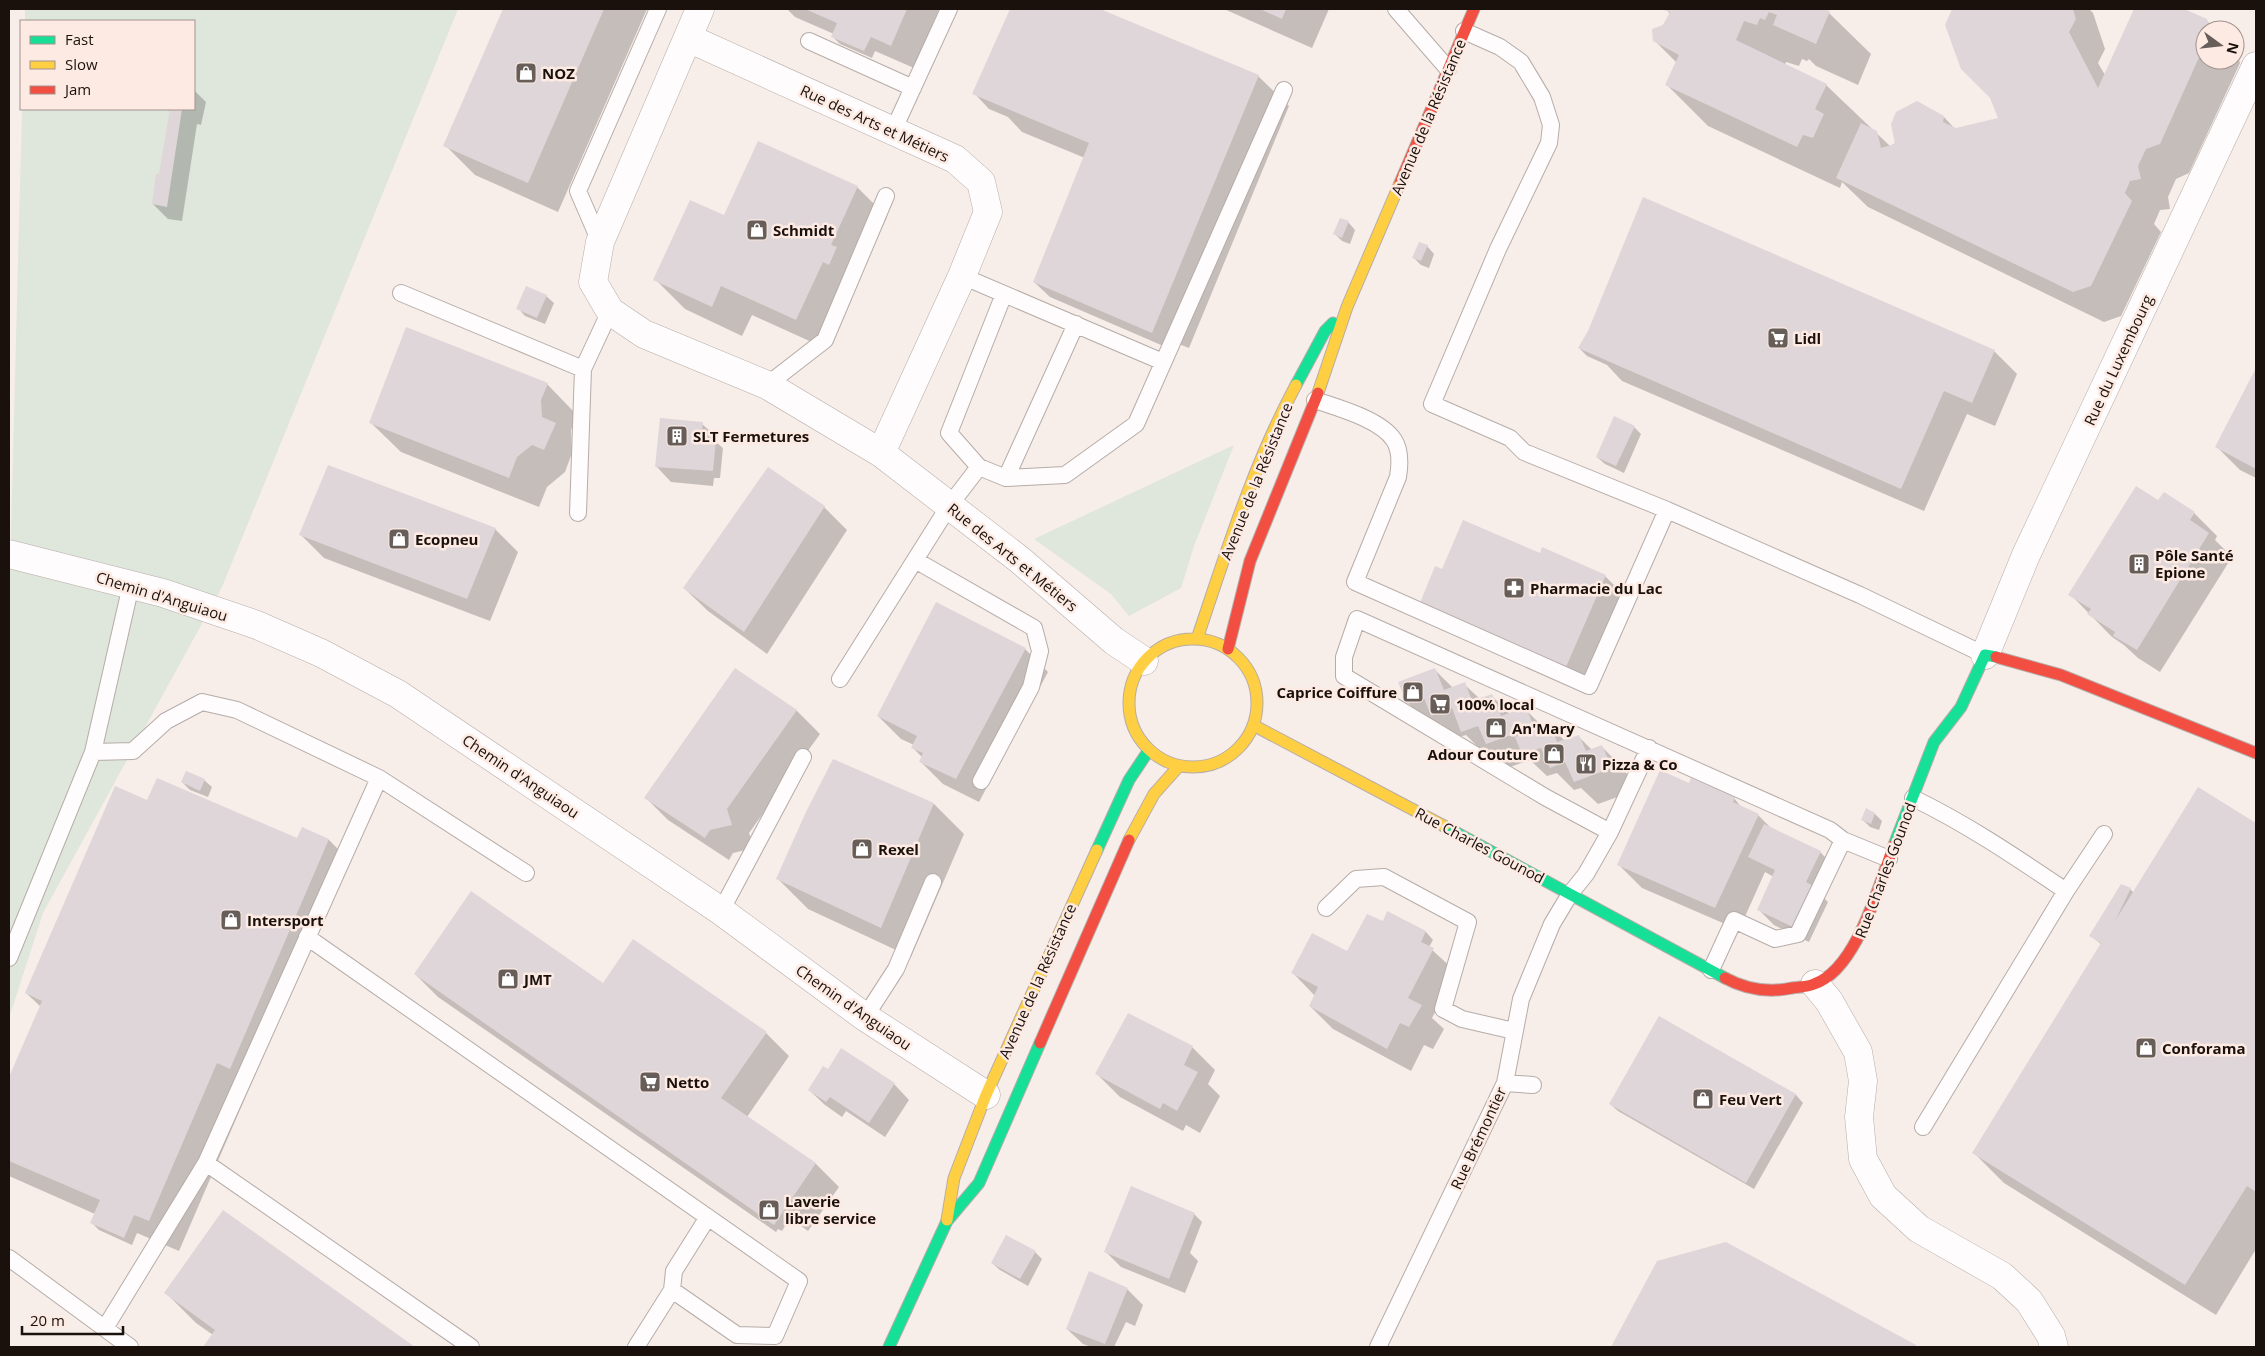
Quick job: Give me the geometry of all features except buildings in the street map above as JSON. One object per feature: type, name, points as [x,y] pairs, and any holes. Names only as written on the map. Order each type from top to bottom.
[{"type":"main road","name":"Avenue de la Résistance","points":[[1228,649],[1250,561],[1328,368],[1347,307],[1474,9]]},
{"type":"main road","name":"Avenue de la Résistance","points":[[1197,639],[1233,530],[1278,419],[1325,331],[1347,307]]},
{"type":"main road","points":[[1197,639],[1213,642],[1228,649],[1244,664],[1254,683],[1257,704],[1253,725],[1244,742],[1231,754],[1215,763],[1197,767],[1179,766],[1163,760],[1149,750],[1137,735],[1130,716],[1129,697],[1134,678],[1144,661],[1159,648],[1177,640],[1197,639]]},
{"type":"main road","points":[[1985,655],[2006,658],[2061,675],[2256,753]]},
{"type":"main road","name":"Rue Charles Gounod","points":[[1253,725],[1738,985],[1773,992],[1815,984],[1833,972],[1855,946],[1934,742],[1961,706],[1985,655]]},
{"type":"main road","name":"Avenue de la Résistance","points":[[947,1221],[954,1178],[986,1095],[1125,788],[1149,750]]},
{"type":"main road","name":"Avenue de la Résistance","points":[[889,1347],[947,1221],[979,1183],[1132,834],[1154,794],[1179,766]]},
{"type":"street","name":"Rue des Arts et Métiers","points":[[700,9],[600,242],[593,282],[610,311],[644,334],[767,385],[881,453],[1020,560],[1114,641],[1144,661]]},
{"type":"street","name":"Rue des Arts et Métiers","points":[[688,38],[955,159],[981,182],[988,212],[962,276],[881,453]]},
{"type":"street","name":"Rue du Luxembourg","points":[[1985,655],[2026,555],[2256,66]]},
{"type":"street","name":"Chemin d'Anguiaou","points":[[9,554],[163,593],[257,625],[321,653],[398,694],[721,911],[865,1018],[986,1095]]},
{"type":"street","points":[[1815,984],[1829,1001],[1858,1052],[1863,1081],[1859,1117],[1863,1159],[1883,1196],[1919,1229],[2002,1276],[2029,1301],[2051,1336],[2054,1347]]},
{"type":"lane","points":[[600,242],[578,191],[658,9]]},
{"type":"lane","points":[[893,131],[949,9]]},
{"type":"lane","points":[[1396,9],[1448,69]]},
{"type":"lane","points":[[1464,31],[1500,47],[1521,62],[1542,97],[1551,125],[1549,143],[1498,249],[1432,404],[1510,438],[1524,452],[1667,510],[1860,595],[1985,655]]},
{"type":"lane","points":[[809,41],[913,88]]},
{"type":"lane","points":[[1004,294],[949,433],[979,467],[1006,478],[1065,475],[1136,424],[1284,90]]},
{"type":"lane","points":[[767,385],[825,340],[886,196]]},
{"type":"lane","points":[[962,276],[1163,362]]},
{"type":"lane","points":[[402,293],[584,369]]},
{"type":"lane","points":[[578,513],[584,369],[610,311]]},
{"type":"lane","points":[[1006,478],[1076,324]]},
{"type":"lane","points":[[1315,400],[1379,426],[1394,440],[1400,459],[1398,477],[1354,582],[1589,686],[1667,510]]},
{"type":"lane","points":[[840,678],[950,506],[979,467]]},
{"type":"lane","points":[[915,560],[1034,628],[1040,651],[1031,688],[981,781]]},
{"type":"lane","points":[[9,958],[93,752],[131,585]]},
{"type":"lane","points":[[1610,832],[1545,797],[1344,676],[1344,657],[1357,619],[1649,748],[1830,830],[1843,840],[1889,859]]},
{"type":"lane","points":[[93,752],[133,751],[166,721],[202,702],[238,710],[379,778],[526,873]]},
{"type":"lane","name":"Rue Brémontier","points":[[1378,1347],[1505,1083],[1521,999],[1552,924],[1570,894],[1586,874],[1610,832],[1649,748]]},
{"type":"lane","points":[[721,911],[803,757]]},
{"type":"lane","points":[[105,1328],[206,1163],[379,778]]},
{"type":"lane","points":[[1913,798],[1991,841],[2066,891]]},
{"type":"lane","points":[[1923,1127],[2066,891],[2104,834]]},
{"type":"lane","points":[[1711,970],[1734,920],[1775,939],[1798,934],[1843,840]]},
{"type":"lane","points":[[1326,908],[1356,879],[1384,877],[1468,922],[1443,1009],[1462,1019],[1514,1031]]},
{"type":"lane","points":[[865,1018],[896,969],[933,882]]},
{"type":"lane","points":[[307,937],[799,1281],[775,1336],[737,1335],[672,1290]]},
{"type":"lane","points":[[1505,1083],[1533,1085]]},
{"type":"lane","points":[[206,1163],[471,1347]]},
{"type":"lane","points":[[636,1347],[672,1290],[674,1271],[708,1218]]},
{"type":"lane","points":[[9,1258],[130,1347]]},
{"type":"shaded area","points":[[25,9],[458,9],[222,587],[43,913],[9,1018],[9,612],[22,110],[195,110],[195,20],[25,20]]},
{"type":"shaded area","points":[[1234,445],[1194,546],[1181,588],[1129,616],[1111,594],[1034,539]]},
{"type":"traffic: fast","points":[[1296,385],[1325,331],[1333,323]]},
{"type":"traffic: fast","points":[[1894,845],[1934,742],[1961,707],[1985,655],[1996,657]]},
{"type":"traffic: fast","points":[[1097,850],[1129,780],[1149,750]]},
{"type":"traffic: fast","points":[[1444,826],[1725,978]]},
{"type":"traffic: fast","points":[[889,1347],[947,1221],[979,1183],[1040,1043]]},
{"type":"traffic: slow","points":[[1318,393],[1347,307],[1400,183]]},
{"type":"traffic: slow","points":[[1197,639],[1253,478],[1266,446],[1296,385]]},
{"type":"traffic: slow","points":[[1193,639],[1217,644],[1238,658],[1252,679],[1257,703],[1252,727],[1238,748],[1217,762],[1193,767],[1169,762],[1148,748],[1134,727],[1129,703],[1134,679],[1148,658],[1169,644],[1193,639]]},
{"type":"traffic: slow","points":[[1253,725],[1444,826]]},
{"type":"traffic: slow","points":[[1129,840],[1154,794],[1179,766]]},
{"type":"traffic: slow","points":[[947,1220],[954,1178],[986,1095],[1097,850]]},
{"type":"traffic: jam","points":[[1400,183],[1474,9]]},
{"type":"traffic: jam","points":[[1228,649],[1250,561],[1318,393]]},
{"type":"traffic: jam","points":[[1996,657],[2061,675],[2256,753]]},
{"type":"traffic: jam","points":[[1040,1043],[1129,840]]},
{"type":"traffic: jam","points":[[1725,978],[1750,988],[1774,990],[1809,986],[1829,976],[1843,962],[1864,924],[1894,845]]},
{"type":"place","name":"NOZ","points":[[526,73]]},
{"type":"place","name":"Schmidt","points":[[757,230]]},
{"type":"place","name":"Lidl","points":[[1778,338]]},
{"type":"place","name":"SLT Fermetures","points":[[677,436]]},
{"type":"place","name":"Ecopneu","points":[[399,539]]},
{"type":"place","name":"Pôle Santé Epione","points":[[2139,564]]},
{"type":"place","name":"Pharmacie du Lac","points":[[1514,588]]},
{"type":"place","name":"Caprice Coiffure","points":[[1413,692]]},
{"type":"place","name":"100% local","points":[[1440,704]]},
{"type":"place","name":"An'Mary","points":[[1496,728]]},
{"type":"place","name":"Adour Couture","points":[[1554,754]]},
{"type":"place","name":"Pizza & Co","points":[[1586,764]]},
{"type":"place","name":"Rexel","points":[[862,849]]},
{"type":"place","name":"Intersport","points":[[231,920]]},
{"type":"place","name":"JMT","points":[[508,979]]},
{"type":"place","name":"Conforama","points":[[2146,1048]]},
{"type":"place","name":"Netto","points":[[650,1082]]},
{"type":"place","name":"Feu Vert","points":[[1703,1099]]},
{"type":"place","name":"Laverie libre service","points":[[769,1210]]}]
